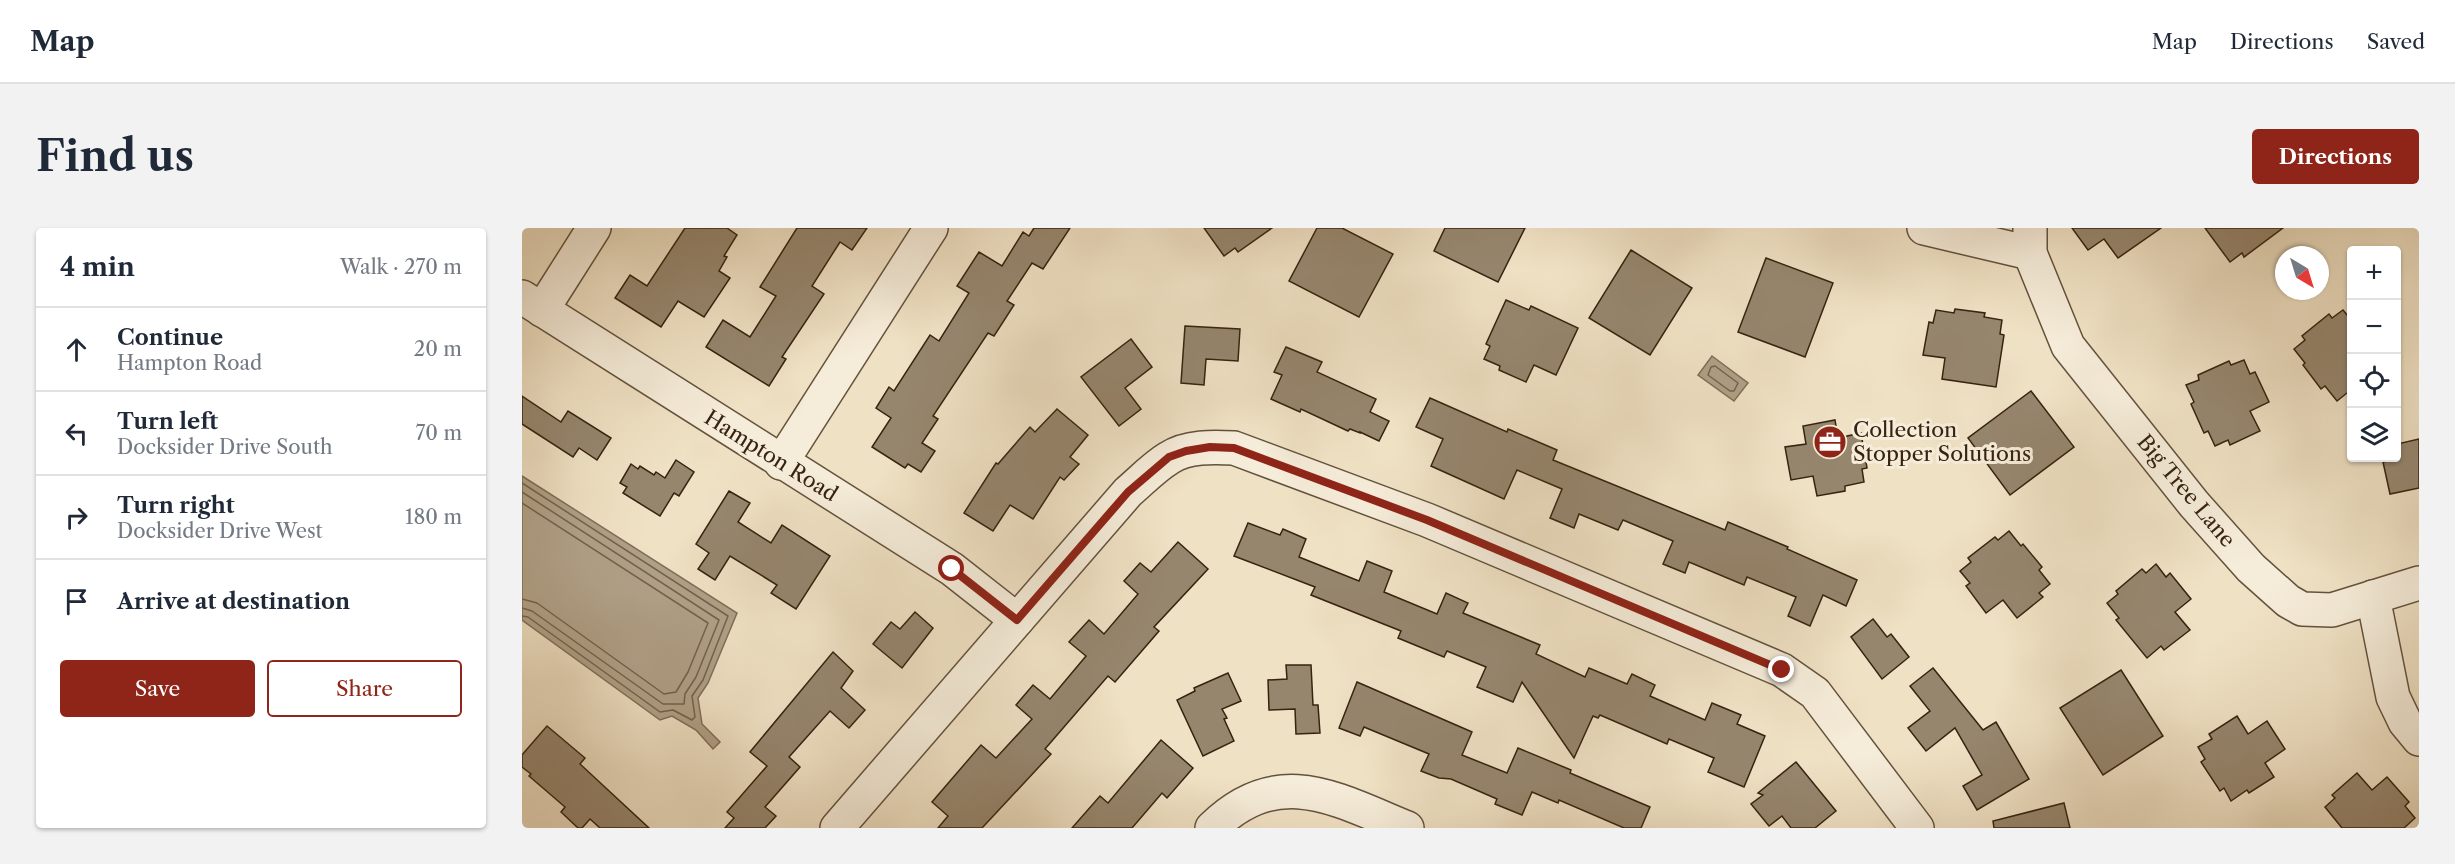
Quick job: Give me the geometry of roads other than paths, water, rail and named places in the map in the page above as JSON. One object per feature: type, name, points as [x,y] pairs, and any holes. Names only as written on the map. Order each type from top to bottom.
[{"type":"street","points":[[532,304],[594,228]]},
{"type":"street","points":[[781,463],[931,228]]},
{"type":"street","points":[[1924,228],[2030,241]]},
{"type":"street","name":"Big Tree Lane","points":[[2030,241],[2067,346],[2187,496],[2251,568],[2302,609],[2318,611],[2332,610],[2419,583]]},
{"type":"street","name":"Hampton Road","points":[[532,304],[952,569],[1017,620]]},
{"type":"street","points":[[837,828],[1128,492],[1169,457],[1186,451],[1210,447],[1234,448],[1427,520],[1782,670],[1815,693],[1917,828]]},
{"type":"street","points":[[2373,597],[2393,697],[2405,722],[2419,740]]},
{"type":"street","points":[[1212,828],[1238,807],[1267,794],[1299,791],[1327,795],[1407,828]]},
{"type":"water","points":[[1712,356],[1748,383],[1734,401],[1698,375]]},
{"type":"water","points":[[522,476],[737,613],[708,683],[698,698],[702,724],[720,742],[713,749],[696,730],[672,716],[660,720],[522,620]]},
{"type":"place","name":"Collection Stopper Solutions","points":[[1830,442]]}]
